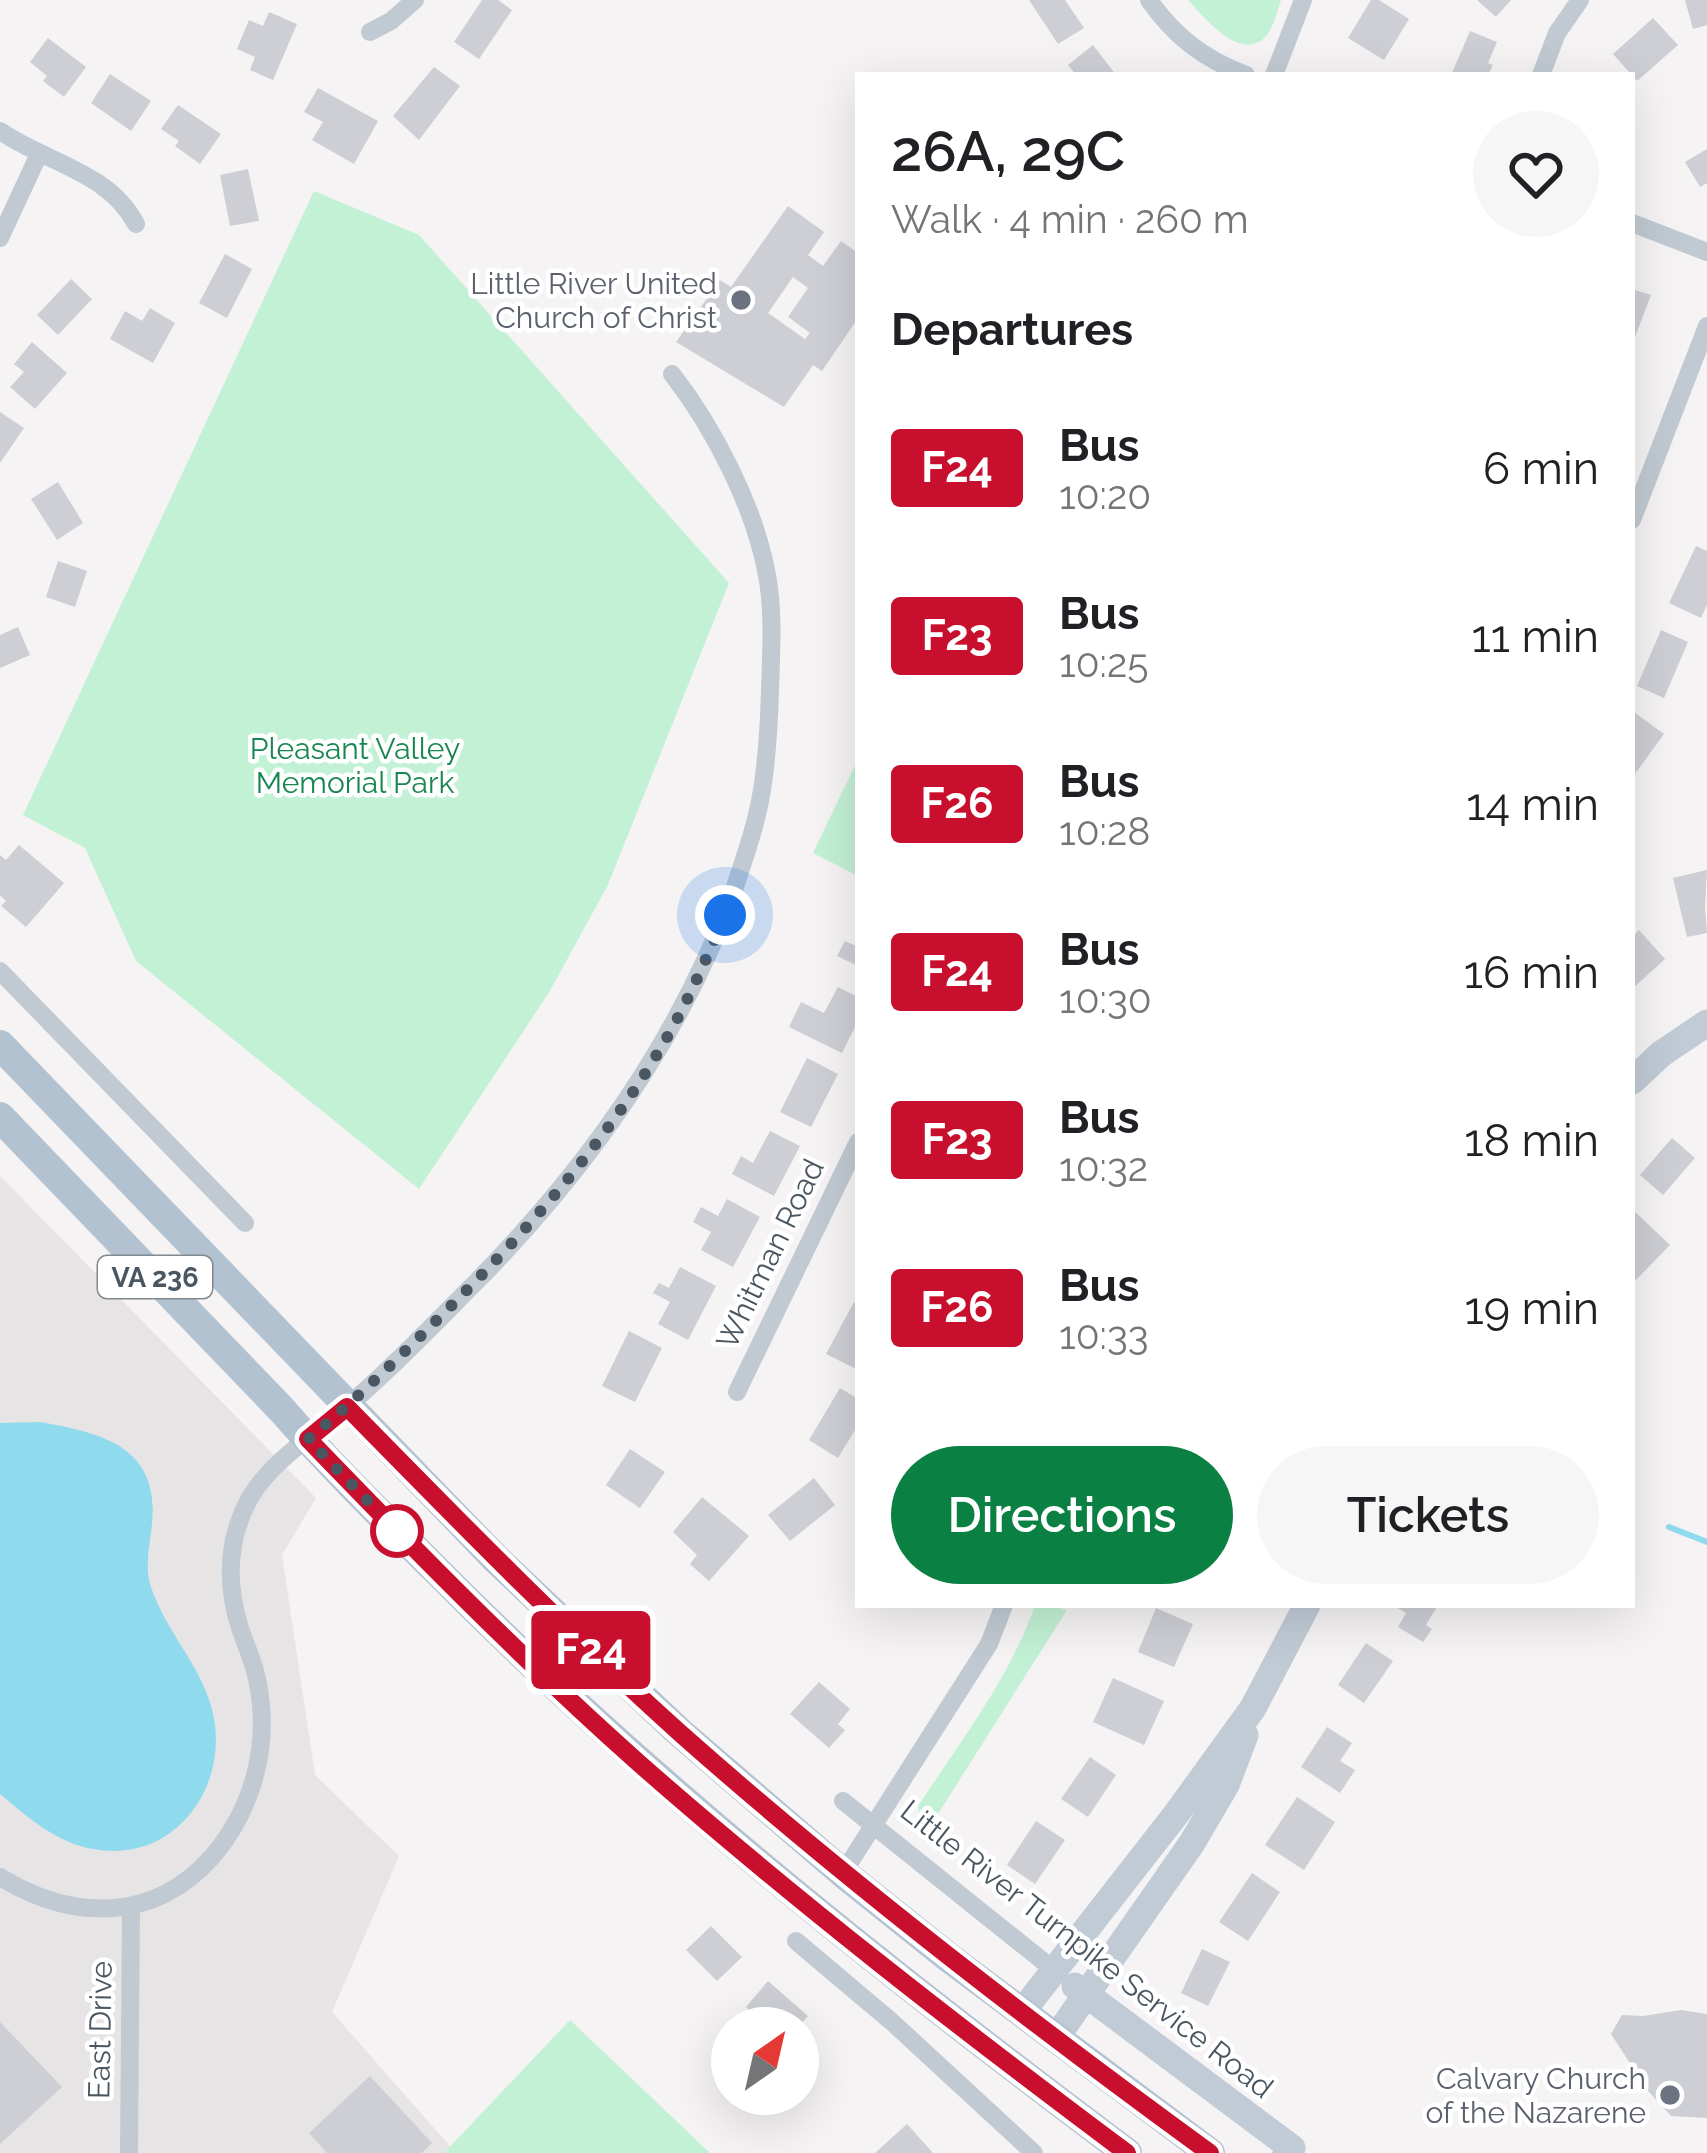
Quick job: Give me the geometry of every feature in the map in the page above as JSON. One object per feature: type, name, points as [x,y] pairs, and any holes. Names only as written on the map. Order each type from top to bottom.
[{"type":"main road","name":"VA 236","points":[[0,1045],[494,1558],[616,1673],[843,1873],[1210,2153]]},
{"type":"main road","name":"VA 236","points":[[0,1117],[470,1604],[655,1777],[925,2001],[1127,2153]]},
{"type":"street","points":[[370,32],[415,0]]},
{"type":"street","points":[[1149,0],[1193,49],[1239,72]]},
{"type":"street","points":[[1275,72],[1303,0]]},
{"type":"street","points":[[1542,72],[1557,33],[1580,0]]},
{"type":"street","points":[[0,131],[99,182],[116,194],[136,224]]},
{"type":"street","points":[[0,238],[39,154]]},
{"type":"street","points":[[1635,224],[1707,252]]},
{"type":"street","points":[[1635,512],[1707,326]]},
{"type":"street","points":[[0,1877],[20,1890],[57,1902],[131,1908],[180,1887],[211,1858],[247,1799],[262,1738],[258,1682],[230,1590],[230,1563],[242,1515],[254,1492],[478,1279],[541,1211],[632,1093],[700,974],[751,840],[762,789],[771,630],[768,579],[737,486],[690,396],[672,374]]},
{"type":"street","points":[[0,971],[245,1223]]},
{"type":"street","points":[[1635,1078],[1707,1023]]},
{"type":"street","name":"Whitman Road","points":[[737,1392],[855,1148]]},
{"type":"street","points":[[843,1873],[989,1644],[1003,1608]]},
{"type":"street","points":[[1021,2013],[1178,1813],[1253,1708],[1304,1608]]},
{"type":"street","points":[[1055,2039],[1214,1808],[1237,1760],[1253,1708]]},
{"type":"street","name":"Little River Turnpike Service Road","points":[[843,1801],[1289,2151]]},
{"type":"street","name":"East Drive","points":[[129,2153],[131,1908]]},
{"type":"street","points":[[796,1942],[1034,2153]]},
{"type":"shaded area","points":[[0,1176],[316,1498],[282,1555],[315,1775],[399,1856],[332,2012],[456,2153],[0,2153]]},
{"type":"green space","points":[[1188,0],[1281,0],[1266,36],[1246,45],[1224,35]]},
{"type":"green space","name":"Pleasant Valley Memorial Park","points":[[314,191],[419,235],[729,583],[607,887],[548,994],[419,1189],[136,961],[85,848],[23,815]]},
{"type":"green space","points":[[855,765],[855,874],[813,853]]},
{"type":"green space","points":[[1034,1608],[1067,1610],[924,1836],[918,1806],[998,1684]]},
{"type":"green space","points":[[570,2020],[710,2153],[444,2153]]},
{"type":"water","points":[[40,1422],[85,1432],[123,1448],[147,1477],[152,1498],[151,1587],[202,1683],[214,1718],[212,1771],[188,1816],[147,1845],[121,1851],[67,1841],[0,1794],[0,1423]]},
{"type":"building","points":[[482,0],[498,0],[512,10],[479,59],[454,42]]},
{"type":"building","points":[[1029,0],[1065,0],[1084,28],[1058,44]]},
{"type":"building","points":[[1371,0],[1409,19],[1384,60],[1348,38]]},
{"type":"building","points":[[1477,0],[1511,0],[1496,17]]},
{"type":"building","points":[[1685,0],[1707,0],[1707,25],[1693,29]]},
{"type":"building","points":[[269,12],[297,24],[273,80],[250,70],[255,57],[237,49],[249,20],[263,26]]},
{"type":"building","points":[[1653,18],[1678,45],[1637,81],[1635,72],[1629,72],[1613,54]]},
{"type":"building","points":[[1470,31],[1497,42],[1488,63],[1493,65],[1490,72],[1452,72]]},
{"type":"building","points":[[48,38],[86,67],[64,97],[43,81],[47,76],[30,62]]},
{"type":"building","points":[[1093,45],[1114,72],[1074,72],[1068,65]]},
{"type":"building","points":[[434,67],[460,86],[419,140],[393,116]]},
{"type":"building","points":[[110,74],[151,101],[131,131],[91,103]]},
{"type":"building","points":[[318,88],[378,121],[354,164],[312,140],[323,122],[304,112]]},
{"type":"building","points":[[178,105],[221,134],[200,164],[161,129]]},
{"type":"building","points":[[1707,149],[1707,183],[1700,187],[1685,162]]},
{"type":"building","points":[[248,169],[259,221],[230,226],[220,175]]},
{"type":"building","name":"Little River United Church of Christ","points":[[788,206],[824,232],[808,255],[823,266],[841,241],[855,251],[855,322],[822,371],[813,365],[784,407],[676,342],[720,280],[731,287]],"holes":[[[793,277],[808,288],[788,317],[810,333],[805,339],[768,313]]]},
{"type":"building","points":[[225,254],[252,269],[227,318],[199,303]]},
{"type":"building","points":[[71,279],[92,299],[58,335],[37,315]]},
{"type":"building","points":[[1635,290],[1651,295],[1635,337]]},
{"type":"building","points":[[150,308],[175,323],[153,363],[110,339],[125,311],[142,321]]},
{"type":"building","points":[[32,342],[67,373],[35,409],[10,387],[24,372],[14,364]]},
{"type":"building","points":[[0,412],[24,428],[0,463]]},
{"type":"building","points":[[58,482],[83,523],[57,540],[31,499]]},
{"type":"building","points":[[1696,546],[1707,551],[1707,605],[1701,618],[1669,603]]},
{"type":"building","points":[[58,561],[87,571],[75,607],[46,597]]},
{"type":"building","points":[[18,627],[30,655],[0,668],[0,635]]},
{"type":"building","points":[[1661,630],[1688,642],[1664,698],[1637,686]]},
{"type":"building","points":[[1635,713],[1664,734],[1635,774]]},
{"type":"building","points":[[19,845],[64,883],[26,927],[1,906],[6,901],[0,895],[0,855],[6,860]]},
{"type":"building","points":[[1707,870],[1707,933],[1687,937],[1673,878]]},
{"type":"building","points":[[1639,930],[1665,959],[1635,986],[1635,934]]},
{"type":"building","points":[[845,941],[855,946],[855,965],[837,956]]},
{"type":"building","points":[[838,987],[855,996],[855,1027],[842,1053],[789,1027],[801,1002],[824,1013]]},
{"type":"building","points":[[807,1058],[838,1074],[811,1127],[780,1112]]},
{"type":"building","points":[[770,1131],[800,1146],[774,1196],[732,1174],[741,1156],[753,1163]]},
{"type":"building","points":[[1672,1138],[1695,1158],[1663,1195],[1640,1175]]},
{"type":"building","points":[[727,1199],[760,1217],[733,1267],[701,1250],[711,1232],[693,1222],[701,1207],[718,1216]]},
{"type":"building","points":[[1635,1212],[1670,1245],[1635,1279]]},
{"type":"building","points":[[680,1267],[716,1286],[688,1340],[658,1324],[670,1302],[653,1293],[659,1283],[669,1288]]},
{"type":"building","points":[[854,1302],[855,1302],[855,1368],[826,1354]]},
{"type":"building","points":[[629,1331],[662,1348],[635,1402],[602,1386]]},
{"type":"building","points":[[840,1388],[855,1397],[855,1430],[838,1458],[809,1440]]},
{"type":"building","points":[[630,1449],[665,1472],[640,1508],[606,1485]]},
{"type":"building","points":[[814,1478],[835,1505],[790,1541],[768,1515]]},
{"type":"building","points":[[702,1497],[749,1536],[709,1581],[690,1564],[697,1555],[673,1532]]},
{"type":"building","points":[[1156,1608],[1193,1624],[1174,1667],[1138,1652]]},
{"type":"building","points":[[1398,1608],[1436,1608],[1426,1625],[1432,1629],[1423,1642],[1398,1627],[1406,1613]]},
{"type":"building","points":[[1366,1643],[1393,1661],[1364,1703],[1338,1685]]},
{"type":"building","points":[[1113,1678],[1164,1701],[1144,1745],[1093,1722]]},
{"type":"building","points":[[819,1682],[850,1709],[838,1724],[845,1730],[829,1748],[790,1714]]},
{"type":"building","points":[[1327,1727],[1352,1743],[1340,1761],[1355,1770],[1340,1793],[1301,1767]]},
{"type":"building","points":[[1090,1757],[1116,1775],[1088,1817],[1061,1799]]},
{"type":"building","points":[[1297,1797],[1335,1822],[1304,1870],[1265,1845]]},
{"type":"building","points":[[1036,1821],[1065,1840],[1035,1884],[1007,1865]]},
{"type":"building","points":[[1252,1873],[1280,1892],[1248,1941],[1219,1922]]},
{"type":"building","points":[[711,1926],[742,1957],[717,1981],[686,1950]]},
{"type":"building","points":[[1202,1949],[1230,1962],[1208,2006],[1181,1993]]},
{"type":"building","points":[[768,1981],[798,2007],[746,2007]]},
{"type":"building","name":"Calvary Church of the Nazarene","points":[[1681,2010],[1707,2014],[1707,2118],[1671,2116],[1648,2091],[1611,2034],[1622,2015]]},
{"type":"building","points":[[0,2022],[62,2087],[0,2144]]},
{"type":"building","points":[[370,2076],[432,2143],[422,2153],[327,2153],[309,2133]]},
{"type":"building","points":[[907,2124],[933,2153],[875,2153]]},
{"type":"waterway","points":[[1669,1527],[1707,1542]]},
{"type":"bus line","name":"F24","points":[[1127,2153],[925,2001],[666,1786],[470,1604],[308,1439],[347,1407],[494,1558],[757,1800],[947,1957],[1210,2153]]},
{"type":"place","name":"Little River United Church of Christ","points":[[741,300]]},
{"type":"place","name":"Calvary Church of the Nazarene","points":[[1670,2095]]},
{"type":"route","points":[[397,1531],[308,1439],[424,1333],[541,1211],[632,1093],[673,1026],[725,915]]}]
